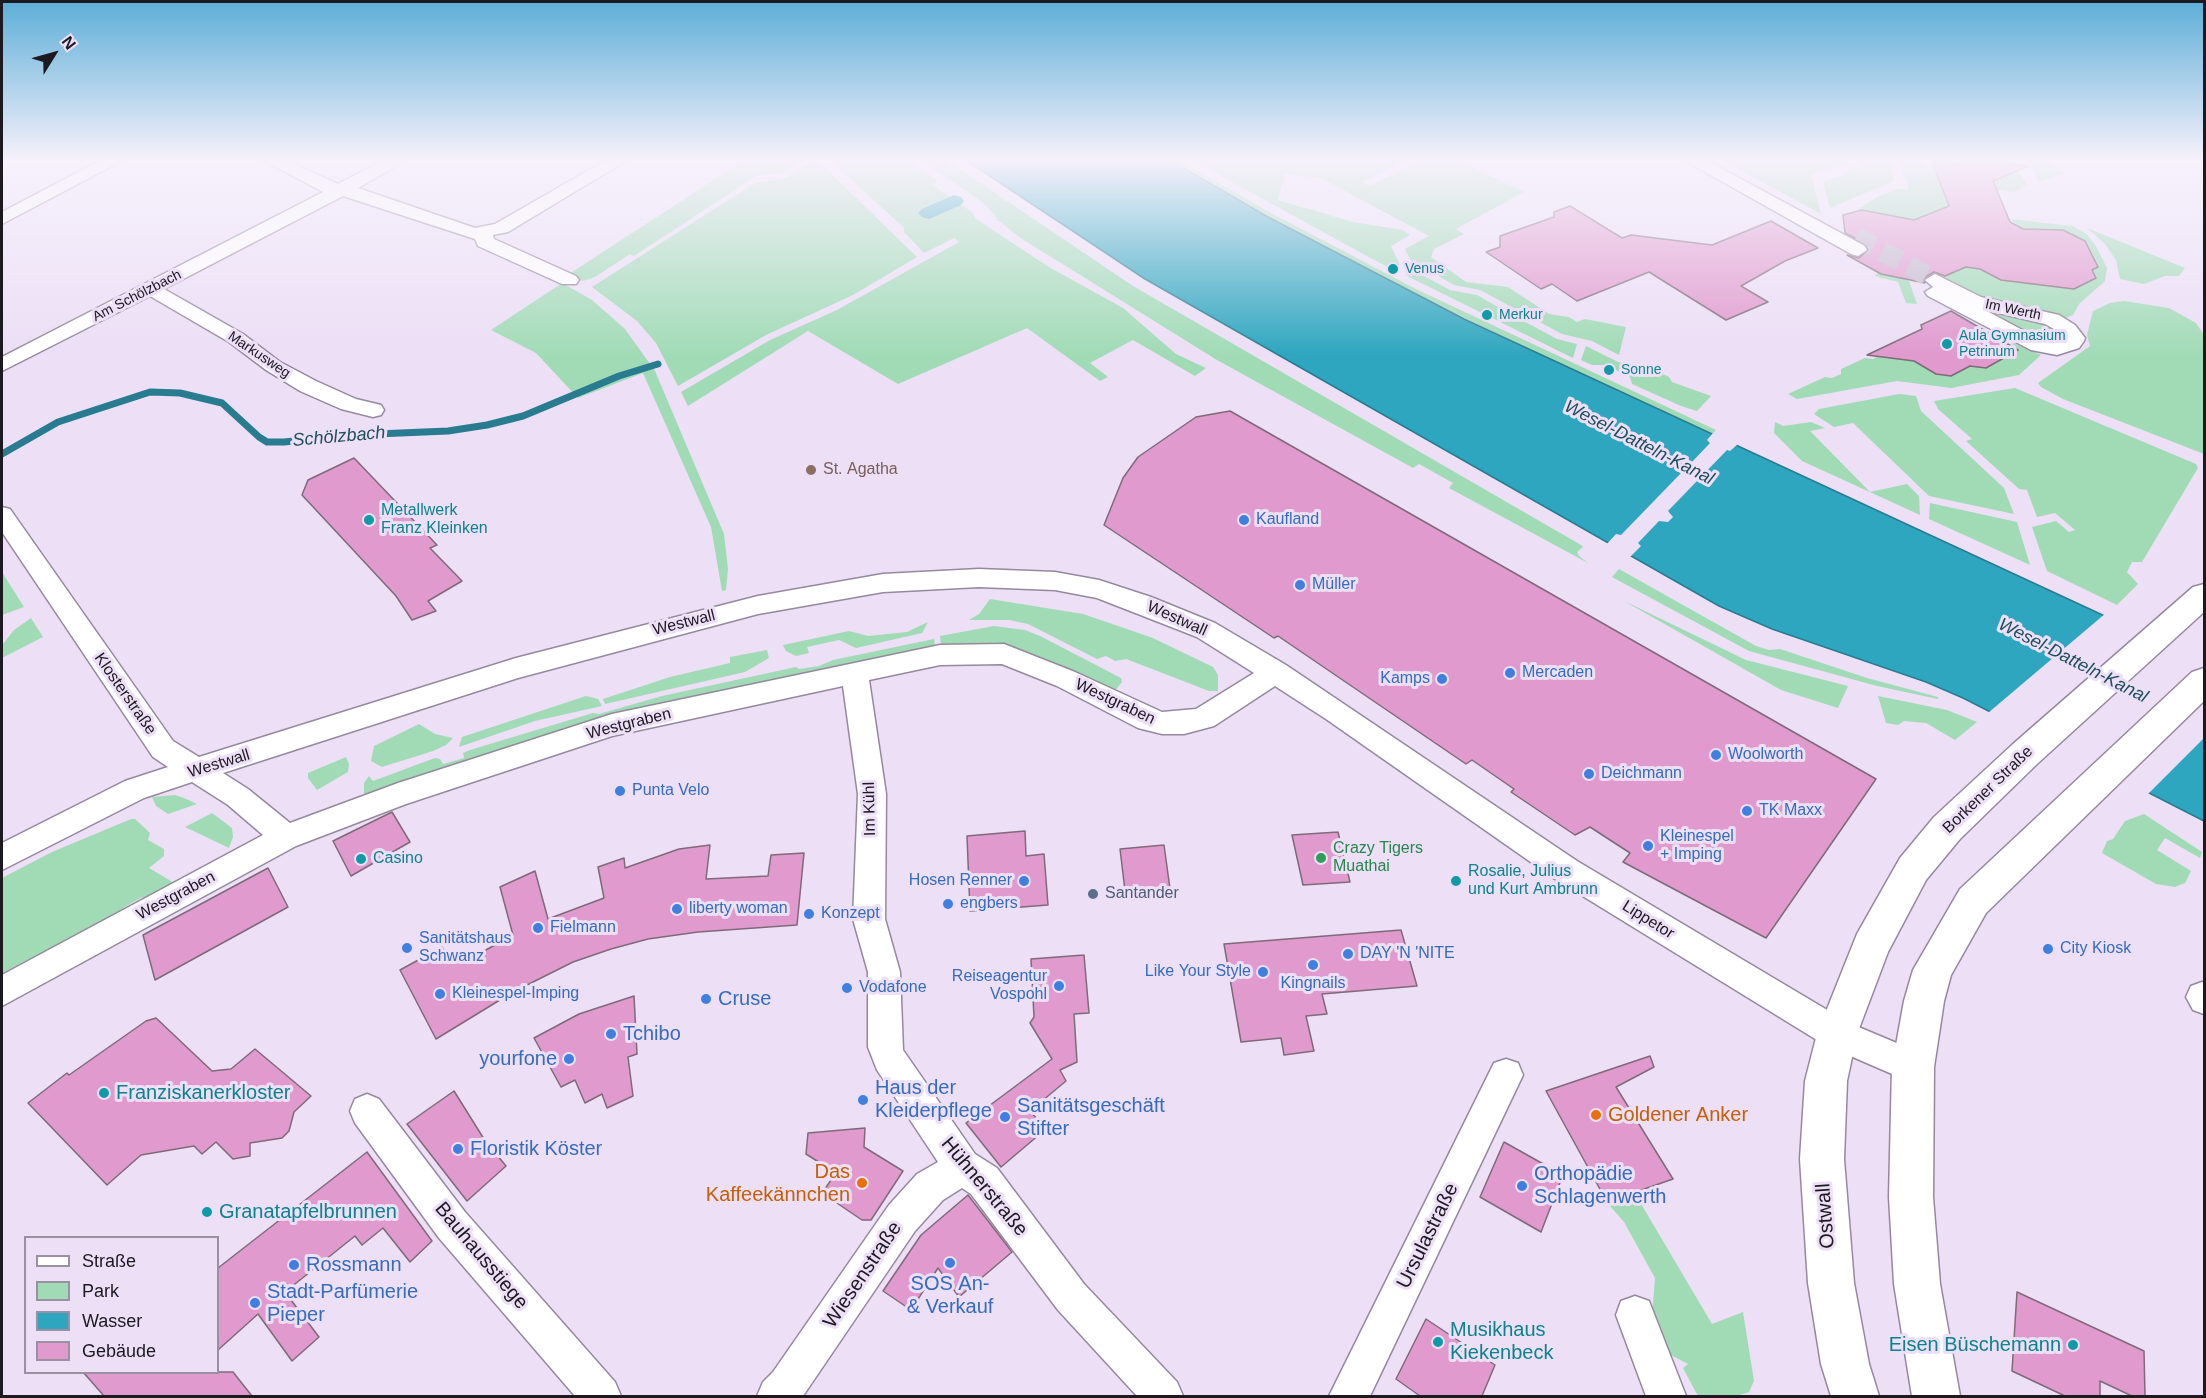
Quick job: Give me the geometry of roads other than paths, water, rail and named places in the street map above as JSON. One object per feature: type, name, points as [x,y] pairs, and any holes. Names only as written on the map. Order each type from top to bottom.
[{"type":"main road","name":"Borkener Straße","points":[[1837,1034],[1870,946],[1913,869],[1947,828],[2025,754],[2205,595]]},
{"type":"main road","points":[[1936,1396],[1917,1284],[1911,1197],[1913,1067],[1924,1001],[1933,970],[1972,901],[2205,681]]},
{"type":"main road","name":"Ostwall","points":[[1837,1034],[1826,1081],[1822,1159],[1832,1283],[1845,1364],[1856,1396]]},
{"type":"street","name":"Am Schölzbach","points":[[2,365],[277,224]]},
{"type":"street","points":[[442,224],[474,234],[484,234],[506,224]]},
{"type":"street","points":[[1820,224],[1857,243],[1825,224]]},
{"type":"street","points":[[484,234],[485,242],[569,280]]},
{"type":"street","name":"Im Werth","points":[[1935,286],[1975,302],[2052,319],[2068,329],[2075,338],[2074,341],[2072,344],[2057,349],[2038,346],[1935,286]]},
{"type":"street","name":"Markusweg","points":[[151,289],[236,338],[273,366],[308,386],[349,404],[373,410]]},
{"type":"street","name":"Klosterstraße","points":[[2,515],[163,749],[238,797],[286,837]]},
{"type":"street","name":"Westwall","points":[[2,857],[135,789],[516,668],[758,605],[883,584],[947,579],[1024,578],[1099,589],[1142,603],[1206,630],[1276,672],[1365,731]]},
{"type":"street","name":"Westgraben","points":[[2,991],[286,837],[398,795],[612,725],[940,655],[1004,654],[1066,679],[1148,720],[1173,723],[1204,718],[1276,672]]},
{"type":"street","name":"Im Kühl","points":[[855,673],[872,794],[869,919],[876,945]]},
{"type":"street","name":"Lippetor","points":[[1365,731],[1566,870],[1837,1034],[1913,1067]]},
{"type":"street","name":"Hühnerstraße","points":[[876,945],[884,972],[885,1047],[889,1059],[962,1167],[984,1181],[1071,1297],[1163,1396]]},
{"type":"street","name":"Ursulastraße","points":[[1349,1396],[1506,1075]]},
{"type":"street","name":"Bauhausstiege","points":[[367,1111],[452,1225],[601,1396]]},
{"type":"street","name":"Wiesenstraße","points":[[777,1396],[787,1386],[902,1218],[930,1187],[962,1167]]},
{"type":"street","points":[[1635,1315],[1665,1396]]},
{"type":"water","name":"Wesel-Datteln-Kanal","points":[[1062,224],[1282,224],[1464,319],[2204,662],[2204,821],[1963,698],[1926,682],[1772,629],[1719,606],[1145,279]]},
{"type":"waterway","name":"Schölzbach","points":[[2,454],[58,422],[150,392],[180,393],[222,403],[259,437],[267,442],[284,442],[353,435],[448,431],[487,425],[523,416],[619,376],[658,364]]},
{"type":"tunnel","points":[[1856,237],[1935,280]]},
{"type":"place","name":"Venus","points":[[1393,269]]},
{"type":"place","name":"Merkur","points":[[1487,315]]},
{"type":"place","name":"Aula Gymnasium Petrinum","points":[[1947,344]]},
{"type":"place","name":"Sonne","points":[[1609,370]]},
{"type":"place","name":"St. Agatha","points":[[811,470]]},
{"type":"place","name":"Metallwerk Franz Kleinken","points":[[369,520]]},
{"type":"place","name":"Kaufland","points":[[1244,520]]},
{"type":"place","name":"Müller","points":[[1300,585]]},
{"type":"place","name":"Mercaden","points":[[1510,673]]},
{"type":"place","name":"Kamps","points":[[1442,679]]},
{"type":"place","name":"Woolworth","points":[[1716,755]]},
{"type":"place","name":"Deichmann","points":[[1589,774]]},
{"type":"place","name":"Punta Velo","points":[[620,791]]},
{"type":"place","name":"TK Maxx","points":[[1747,811]]},
{"type":"place","name":"Kleinespel + Imping","points":[[1648,846]]},
{"type":"place","name":"Crazy Tigers Muathai","points":[[1321,858]]},
{"type":"place","name":"Casino","points":[[361,859]]},
{"type":"place","name":"Hosen Renner","points":[[1024,881]]},
{"type":"place","name":"Rosalie, Julius und Kurt Ambrunn","points":[[1456,881]]},
{"type":"place","name":"Santander","points":[[1093,894]]},
{"type":"place","name":"engbers","points":[[948,904]]},
{"type":"place","name":"liberty woman","points":[[677,909]]},
{"type":"place","name":"Konzept","points":[[809,914]]},
{"type":"place","name":"Fielmann","points":[[538,928]]},
{"type":"place","name":"Sanitätshaus Schwanz","points":[[407,948]]},
{"type":"place","name":"City Kiosk","points":[[2048,949]]},
{"type":"place","name":"DAY 'N 'NITE","points":[[1348,954]]},
{"type":"place","name":"Kingnails","points":[[1313,965]]},
{"type":"place","name":"Like Your Style","points":[[1263,972]]},
{"type":"place","name":"Reiseagentur Vospohl","points":[[1059,986]]},
{"type":"place","name":"Vodafone","points":[[847,988]]},
{"type":"place","name":"Kleinespel-Imping","points":[[440,994]]},
{"type":"place","name":"Cruse","points":[[706,999]]},
{"type":"place","name":"Tchibo","points":[[611,1034]]},
{"type":"place","name":"yourfone","points":[[569,1059]]},
{"type":"place","name":"Franziskanerkloster","points":[[104,1093]]},
{"type":"place","name":"Haus der Kleiderpflege","points":[[863,1100]]},
{"type":"place","name":"Goldener Anker","points":[[1596,1115]]},
{"type":"place","name":"Sanitätsgeschäft Stifter","points":[[1005,1117]]},
{"type":"place","name":"Floristik Köster","points":[[458,1149]]},
{"type":"place","name":"Das Kaffeekännchen","points":[[862,1183]]},
{"type":"place","name":"Orthopädie Schlagenwerth","points":[[1522,1186]]},
{"type":"place","name":"Granatapfelbrunnen","points":[[207,1212]]},
{"type":"place","name":"SOS An- & Verkauf","points":[[950,1263]]},
{"type":"place","name":"Rossmann","points":[[294,1265]]},
{"type":"place","name":"Stadt-Parfümerie Pieper","points":[[255,1303]]},
{"type":"place","name":"Musikhaus Kiekenbeck","points":[[1438,1342]]},
{"type":"place","name":"Eisen Büschemann","points":[[2073,1345]]}]
